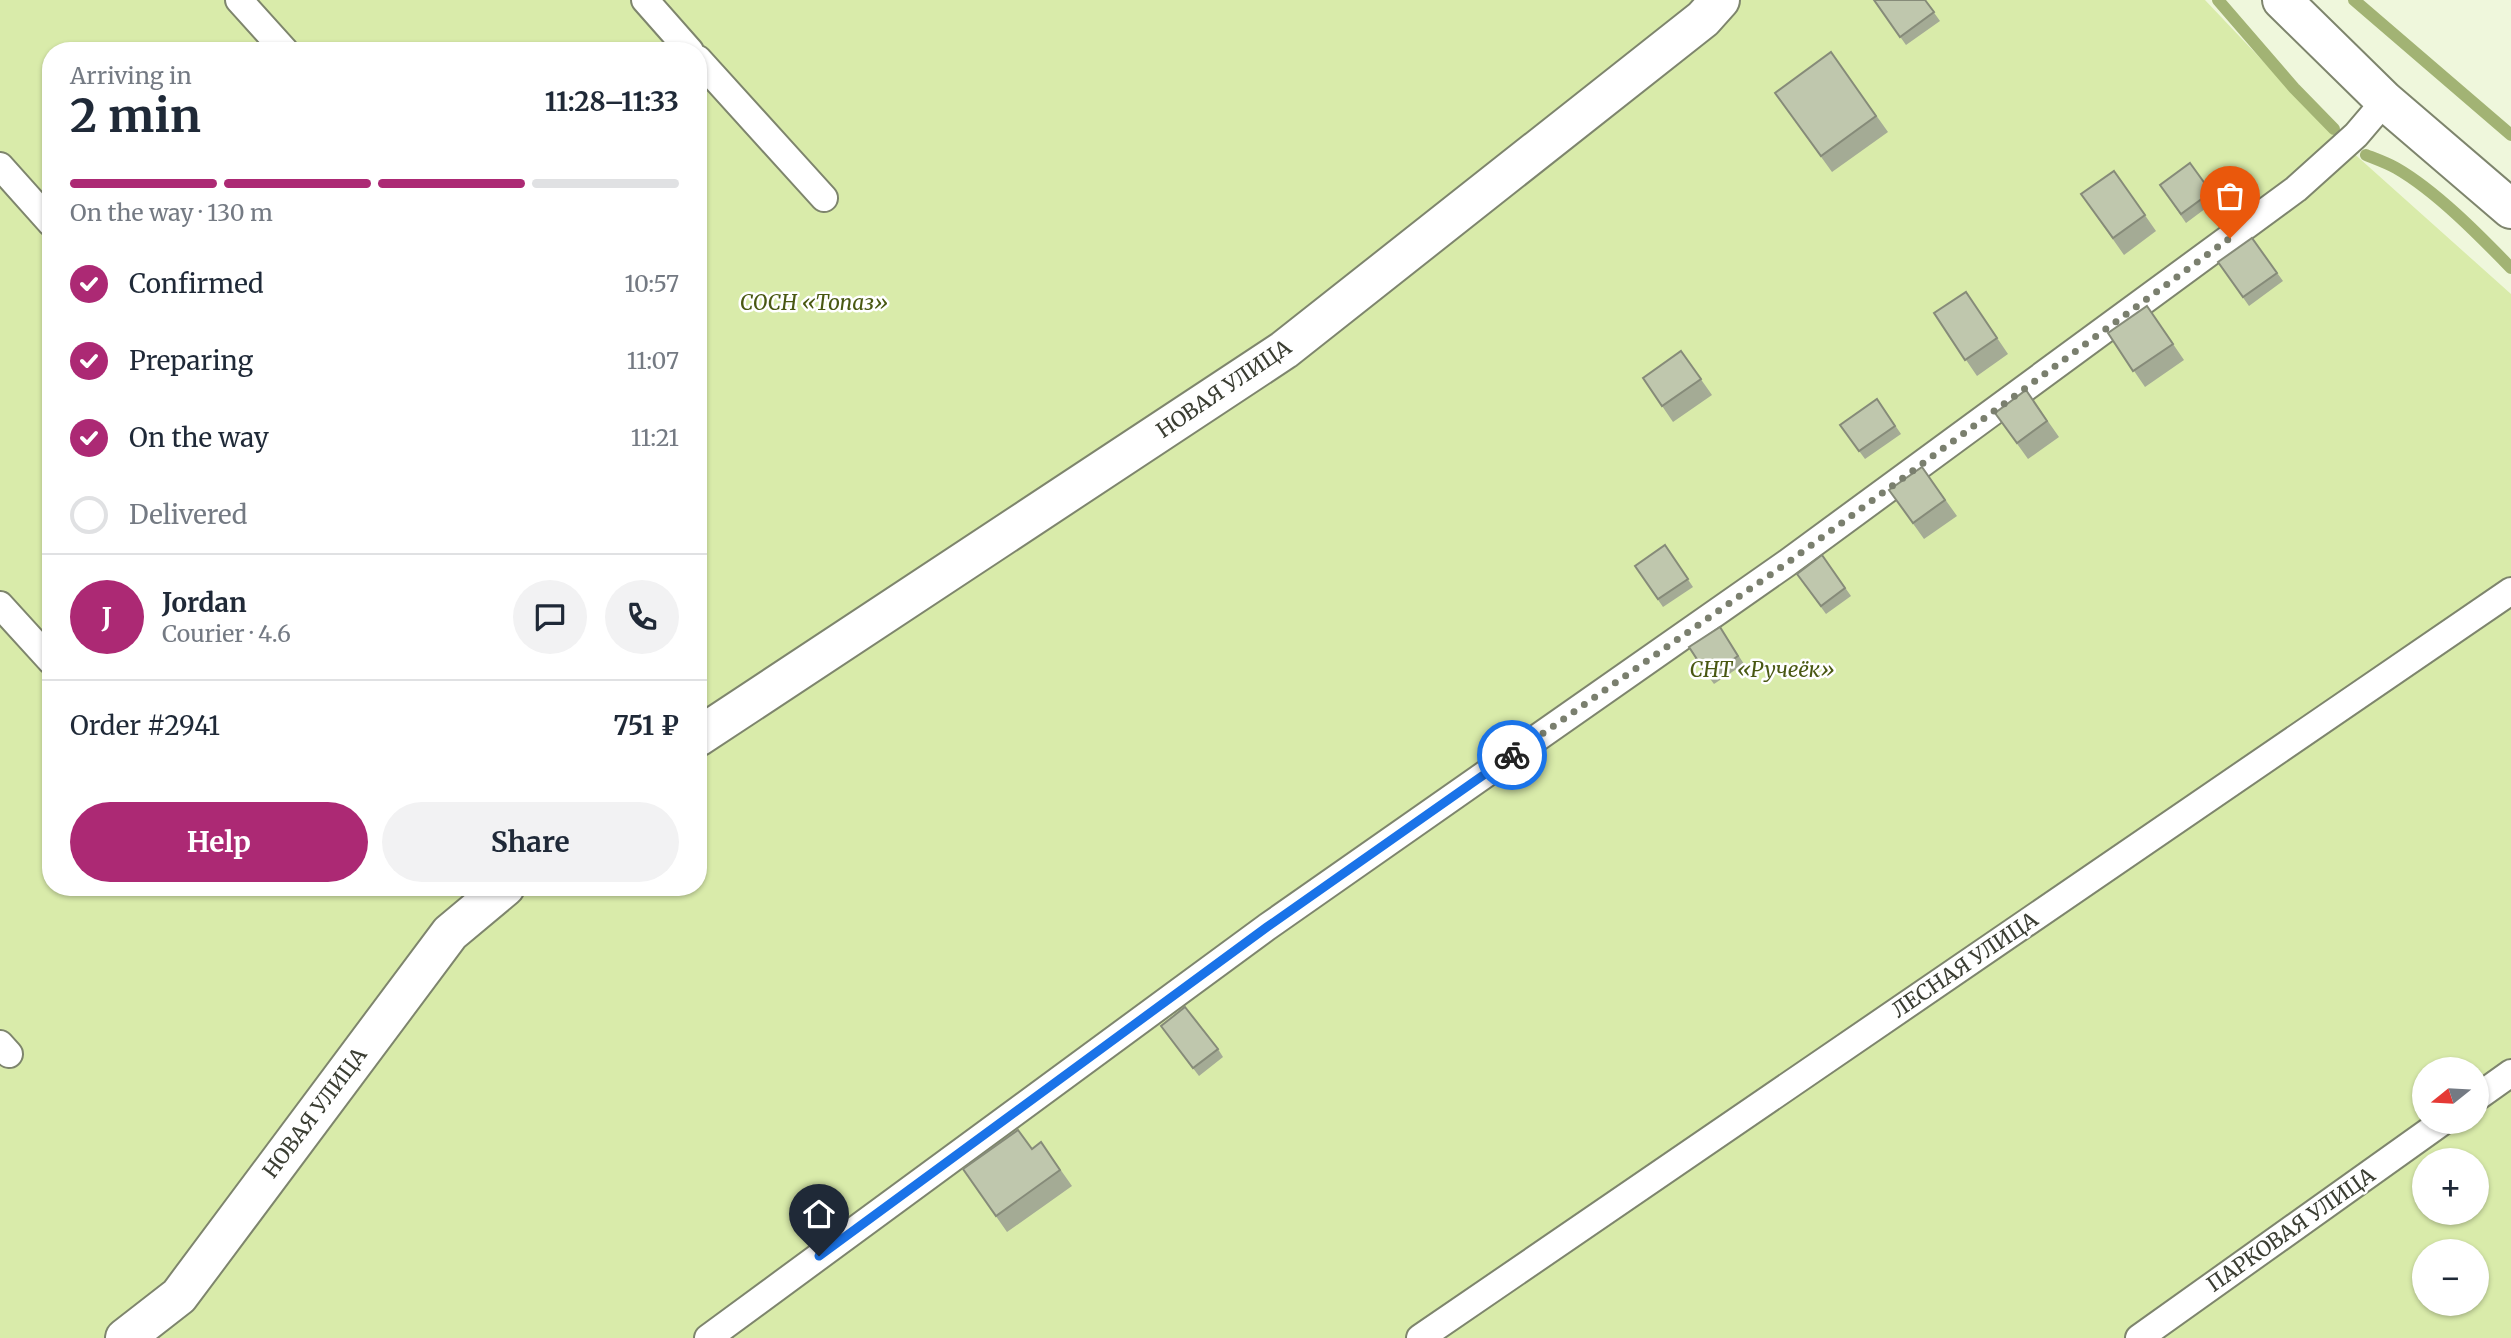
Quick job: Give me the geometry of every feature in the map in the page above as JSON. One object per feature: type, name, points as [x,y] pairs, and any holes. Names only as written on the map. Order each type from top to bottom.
[{"type":"street","name":"НОВАЯ УЛИЦА","points":[[707,731],[1284,350],[1703,19],[1720,0]]},
{"type":"street","points":[[2283,0],[2385,101],[2511,209]]},
{"type":"street","name":"НОВАЯ УЛИЦА","points":[[125,1338],[179,1296],[450,933],[494,896]]},
{"type":"lane","points":[[239,0],[277,42]]},
{"type":"lane","points":[[645,0],[682,42]]},
{"type":"lane","points":[[707,70],[824,198]]},
{"type":"lane","points":[[708,1338],[1267,927],[1787,563],[2296,189],[2356,135],[2385,101]]},
{"type":"lane","points":[[0,166],[42,213]]},
{"type":"lane","name":"ЛЕСНАЯ УЛИЦА","points":[[1420,1338],[2511,591]]},
{"type":"lane","points":[[0,605],[42,651]]},
{"type":"lane","points":[[2489,1089],[2511,1073]]},
{"type":"lane","name":"ПАРКОВАЯ УЛИЦА","points":[[2139,1338],[2425,1134]]},
{"type":"green space","name":"СНТ «Ручеёк»","points":[[0,0],[2205,0],[2331,133],[2511,294],[2511,1338],[0,1338]]},
{"type":"building","points":[[1874,0],[1925,0],[1934,12],[1900,37]]},
{"type":"building","points":[[1831,52],[1876,116],[1821,156],[1775,93]]},
{"type":"building","points":[[2190,163],[2211,192],[2181,214],[2160,185]]},
{"type":"building","points":[[2114,171],[2145,215],[2113,238],[2081,194]]},
{"type":"building","points":[[2252,238],[2277,273],[2243,297],[2218,262]]},
{"type":"building","points":[[1966,292],[1997,338],[1965,360],[1934,313]]},
{"type":"building","points":[[2147,306],[2173,344],[2133,371],[2108,333]]},
{"type":"building","points":[[1681,351],[1701,379],[1662,406],[1643,378]]},
{"type":"building","points":[[2026,390],[2047,421],[2017,443],[1995,413]]},
{"type":"building","points":[[1877,399],[1895,426],[1859,451],[1840,425]]},
{"type":"building","points":[[1922,467],[1945,500],[1913,523],[1889,490]]},
{"type":"building","points":[[1665,545],[1688,579],[1658,599],[1635,566]]},
{"type":"building","points":[[1822,555],[1845,588],[1821,606],[1797,574]]},
{"type":"building","points":[[1720,627],[1738,656],[1708,676],[1689,647]]},
{"type":"building","points":[[1185,1007],[1218,1049],[1193,1068],[1161,1026]]},
{"type":"building","points":[[1018,1130],[1032,1149],[1041,1142],[1060,1170],[996,1216],[963,1169]]},
{"type":"waterway","points":[[2218,0],[2294,88],[2334,129]]},
{"type":"waterway","points":[[2354,0],[2511,135]]},
{"type":"waterway","points":[[2366,155],[2396,168],[2442,201],[2511,268]]},
{"type":"way so far","points":[[1512,755],[1787,563],[2230,238]]},
{"type":"route","points":[[819,1256],[1267,927],[1512,755]]},
{"type":"park label","name":"СОСН «Топаз»","points":[[814,303]]}]
